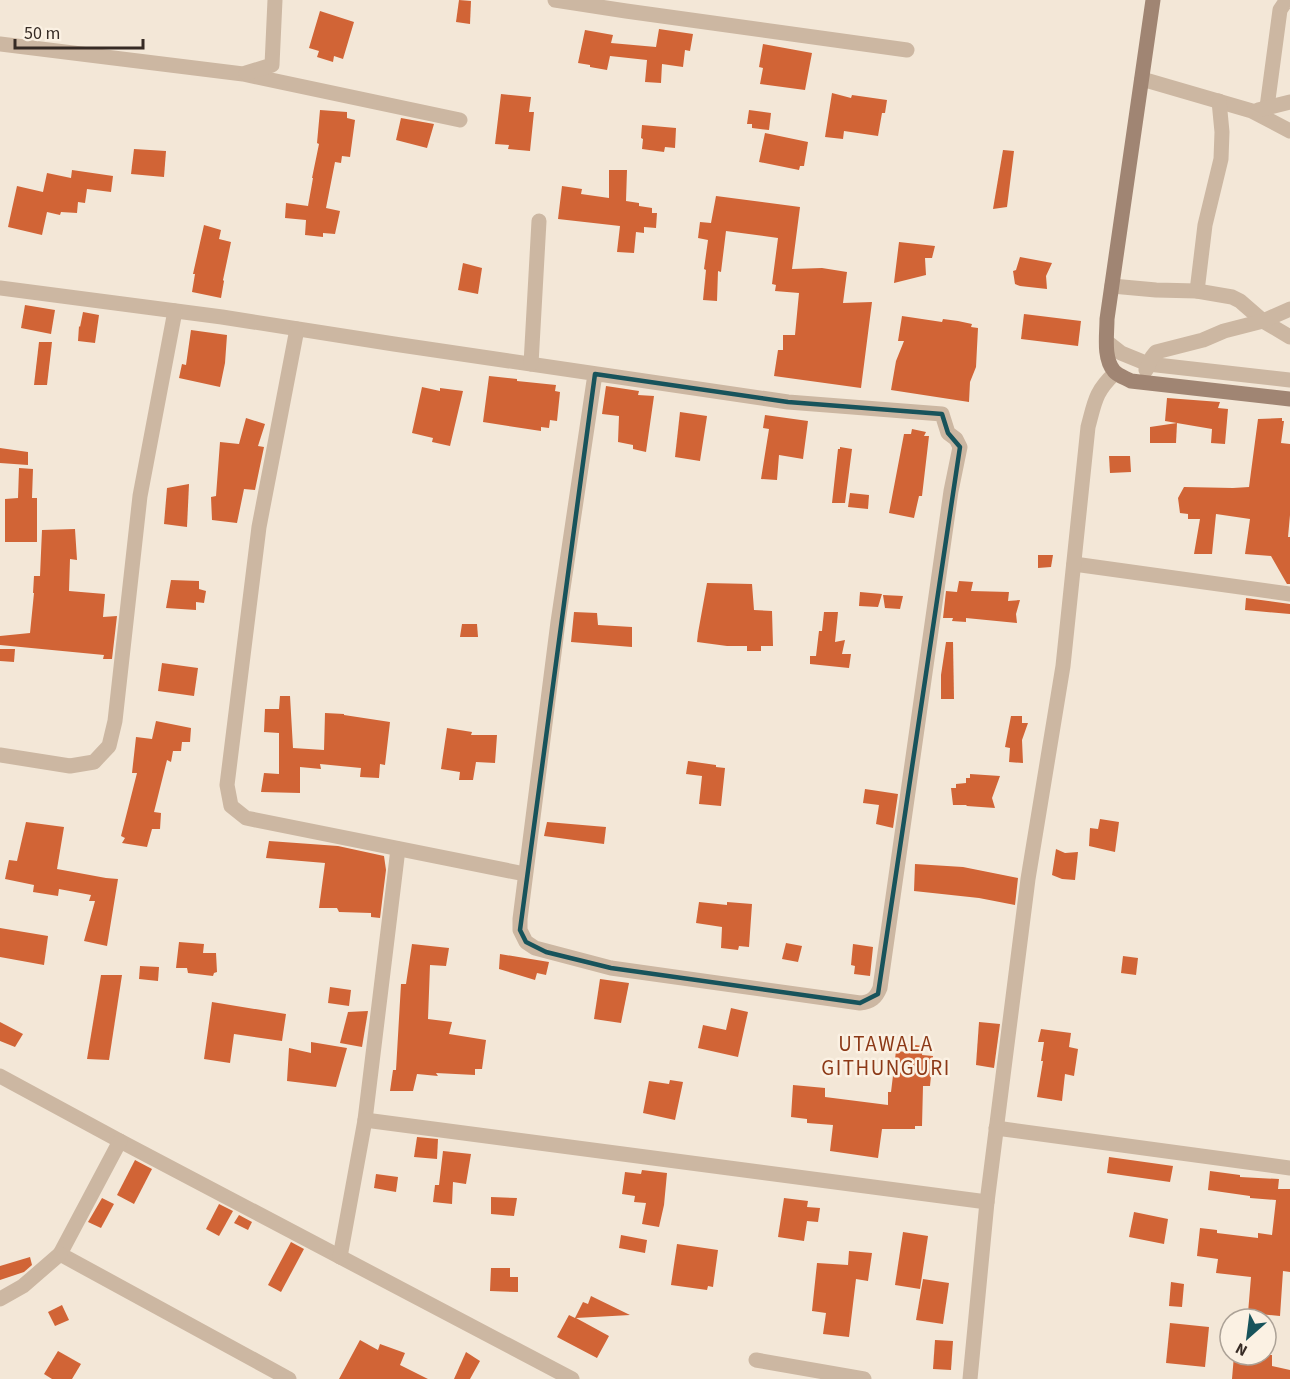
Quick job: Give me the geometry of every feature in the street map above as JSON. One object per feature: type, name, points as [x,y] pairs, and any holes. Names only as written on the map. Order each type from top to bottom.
[{"type":"street","points":[[243,74],[272,66],[275,0]]},
{"type":"street","points":[[555,0],[907,50]]},
{"type":"street","points":[[1153,0],[1107,319],[1106,349],[1111,366],[1115,373],[1131,381],[1290,399]]},
{"type":"street","points":[[1259,109],[1280,10],[1290,0]]},
{"type":"street","points":[[0,44],[243,74],[460,120]]},
{"type":"street","points":[[1142,80],[1219,101],[1259,109],[1290,102]]},
{"type":"street","points":[[1197,291],[1205,225],[1221,159],[1222,132],[1219,101]]},
{"type":"street","points":[[1259,109],[1290,131]]},
{"type":"street","points":[[531,364],[538,221]]},
{"type":"street","points":[[1112,286],[1197,291],[1232,297],[1263,321],[1290,337]]},
{"type":"street","points":[[0,288],[175,311],[788,402],[942,414],[948,433],[956,439],[960,447],[951,492],[880,988],[878,994],[868,1002],[860,1003],[611,968],[535,948],[526,942],[520,930],[525,874],[558,622],[595,374]]},
{"type":"street","points":[[1142,382],[1148,364],[1156,352],[1263,321],[1290,309]]},
{"type":"street","points":[[0,755],[70,766],[94,762],[109,746],[115,721],[140,496],[175,311]]},
{"type":"street","points":[[297,329],[259,527],[227,785],[231,806],[246,818],[525,874]]},
{"type":"street","points":[[1107,342],[1121,353],[1148,364],[1290,380]]},
{"type":"street","points":[[970,1379],[996,1128],[1028,879],[1063,666],[1088,427],[1096,397],[1115,373]]},
{"type":"street","points":[[1074,564],[1290,594]]},
{"type":"street","points":[[340,1257],[365,1120],[398,849]]},
{"type":"street","points":[[0,1076],[572,1379]]},
{"type":"street","points":[[365,1120],[987,1202]]},
{"type":"street","points":[[996,1128],[1290,1168]]},
{"type":"street","points":[[0,1299],[23,1286],[60,1254],[120,1141]]},
{"type":"street","points":[[60,1254],[290,1379]]},
{"type":"street","points":[[756,1360],[864,1379]]},
{"type":"highlighted area","points":[[595,374],[788,402],[942,414],[948,433],[960,447],[878,994],[860,1003],[611,968],[546,952],[526,942],[520,930]]},
{"type":"building","points":[[459,0],[471,1],[470,24],[456,22]]},
{"type":"building","points":[[320,11],[354,22],[343,59],[334,56],[333,62],[317,57],[319,51],[309,48]]},
{"type":"building","points":[[659,29],[693,34],[690,51],[685,50],[683,67],[662,64],[661,83],[645,82],[647,60],[610,56],[607,70],[578,63],[585,30],[613,35],[611,43],[656,47]]},
{"type":"building","points":[[763,44],[812,53],[805,90],[760,84],[763,68],[759,67]]},
{"type":"building","points":[[832,93],[851,98],[852,95],[887,100],[878,136],[844,131],[843,139],[825,137]]},
{"type":"building","points":[[501,94],[531,97],[529,112],[534,112],[530,151],[508,149],[509,145],[495,144]]},
{"type":"building","points":[[320,110],[347,112],[347,118],[355,120],[350,157],[342,156],[341,163],[335,162],[326,208],[340,211],[335,234],[323,233],[323,237],[305,235],[306,220],[285,218],[286,203],[308,206],[319,144],[317,143]]},
{"type":"building","points":[[749,110],[771,113],[769,130],[752,128],[752,124],[747,124]]},
{"type":"building","points":[[401,118],[434,124],[427,148],[396,140]]},
{"type":"building","points":[[642,125],[676,128],[675,148],[665,147],[664,152],[642,149]]},
{"type":"building","points":[[765,133],[808,142],[804,166],[800,166],[799,170],[759,162]]},
{"type":"building","points":[[134,149],[166,151],[164,177],[131,174]]},
{"type":"building","points":[[1003,150],[1014,151],[1007,207],[993,209]]},
{"type":"building","points":[[72,170],[113,176],[111,192],[87,189],[85,203],[78,202],[77,213],[61,212],[60,215],[47,212],[42,235],[8,227],[17,186],[43,192],[47,173],[71,178]]},
{"type":"building","points":[[609,170],[627,170],[626,201],[652,208],[652,213],[657,213],[656,228],[644,227],[644,233],[636,232],[634,253],[617,252],[620,226],[558,219],[562,186],[582,189],[581,194],[609,198]]},
{"type":"building","points":[[716,196],[800,207],[792,269],[822,268],[847,272],[843,303],[872,302],[861,388],[774,376],[778,350],[783,350],[783,335],[795,335],[799,293],[775,291],[776,285],[772,284],[778,238],[726,231],[721,272],[718,271],[717,301],[703,300],[708,240],[698,238],[700,222],[711,223]]},
{"type":"building","points":[[204,225],[221,230],[219,239],[231,242],[221,298],[192,292],[195,274],[193,274]]},
{"type":"building","points":[[899,242],[935,246],[932,258],[925,258],[926,275],[894,283]]},
{"type":"building","points":[[1020,257],[1052,263],[1046,276],[1047,289],[1015,284],[1013,271],[1016,270]]},
{"type":"building","points":[[463,263],[482,268],[478,294],[458,290]]},
{"type":"building","points":[[25,305],[55,310],[51,334],[21,328]]},
{"type":"building","points":[[83,312],[99,315],[95,343],[78,341]]},
{"type":"building","points":[[1024,314],[1081,321],[1078,346],[1021,339]]},
{"type":"building","points":[[902,316],[942,322],[943,319],[958,321],[978,328],[976,367],[970,382],[969,402],[891,390],[896,361],[904,341],[898,341]]},
{"type":"building","points":[[191,330],[227,335],[220,387],[179,378],[182,364],[186,365]]},
{"type":"building","points":[[39,342],[52,342],[47,385],[34,385]]},
{"type":"building","points":[[489,376],[556,385],[555,391],[560,392],[557,421],[550,420],[549,428],[541,427],[541,431],[483,422]]},
{"type":"building","points":[[606,386],[639,391],[638,395],[654,396],[646,452],[633,449],[633,445],[618,442],[619,416],[602,414]]},
{"type":"building","points":[[422,387],[440,391],[440,388],[463,391],[450,446],[432,442],[433,438],[412,433]]},
{"type":"building","points":[[1167,398],[1220,402],[1218,408],[1228,409],[1225,444],[1211,443],[1212,429],[1165,421]]},
{"type":"building","points":[[680,412],[707,416],[700,461],[675,457]]},
{"type":"building","points":[[765,415],[808,421],[803,459],[779,455],[777,480],[761,479],[769,429],[763,428]]},
{"type":"building","points":[[246,418],[265,424],[258,446],[264,447],[255,490],[244,489],[237,523],[212,520],[211,497],[216,496],[220,442],[239,444]]},
{"type":"building","points":[[1282,418],[1284,421],[1281,443],[1290,444],[1288,537],[1290,537],[1290,584],[1287,584],[1271,556],[1245,554],[1250,519],[1216,514],[1212,554],[1194,554],[1200,519],[1188,519],[1188,514],[1180,513],[1178,498],[1184,487],[1249,487],[1258,419]]},
{"type":"building","points":[[1177,423],[1176,443],[1150,443],[1150,427]]},
{"type":"building","points":[[912,429],[926,432],[924,436],[929,436],[922,496],[919,496],[914,518],[889,513],[904,434],[911,434]]},
{"type":"building","points":[[840,447],[852,449],[845,503],[832,503],[838,449]]},
{"type":"building","points":[[0,448],[28,452],[28,465],[0,463]]},
{"type":"building","points":[[1109,456],[1130,456],[1131,472],[1110,473]]},
{"type":"building","points":[[19,468],[33,469],[32,498],[37,498],[37,542],[5,542],[5,499],[18,498]]},
{"type":"building","points":[[189,484],[187,527],[164,524],[167,488]]},
{"type":"building","points":[[850,493],[869,495],[868,509],[848,507]]},
{"type":"building","points":[[75,529],[77,560],[70,559],[69,591],[105,594],[103,617],[117,616],[112,659],[103,659],[104,655],[0,645],[0,636],[30,633],[34,576],[40,576],[42,530]]},
{"type":"building","points":[[1038,555],[1053,555],[1051,567],[1038,568]]},
{"type":"building","points":[[171,580],[199,581],[199,589],[206,591],[204,603],[196,602],[196,610],[166,608]]},
{"type":"building","points":[[959,581],[973,582],[971,591],[1009,592],[1008,601],[1020,600],[1016,614],[1017,623],[966,618],[966,622],[943,618],[946,591],[957,592]]},
{"type":"building","points":[[707,583],[752,584],[754,610],[772,611],[773,646],[761,646],[761,651],[747,651],[747,646],[697,642]]},
{"type":"building","points":[[860,592],[882,594],[878,607],[859,606]]},
{"type":"building","points":[[883,595],[903,596],[900,609],[885,608]]},
{"type":"building","points":[[1246,598],[1290,604],[1290,614],[1245,610]]},
{"type":"building","points":[[574,612],[597,613],[598,625],[632,627],[632,647],[571,642]]},
{"type":"building","points":[[824,612],[838,612],[835,642],[845,640],[842,654],[851,654],[849,668],[810,664],[810,656],[816,656]]},
{"type":"building","points":[[462,624],[477,624],[478,637],[460,637]]},
{"type":"building","points":[[946,642],[953,642],[954,699],[941,699],[941,675]]},
{"type":"building","points":[[0,649],[15,649],[14,662],[0,661]]},
{"type":"building","points":[[162,663],[198,668],[194,696],[158,691]]},
{"type":"building","points":[[280,696],[290,696],[293,748],[324,750],[325,713],[390,722],[385,765],[380,764],[379,778],[360,777],[361,768],[320,764],[321,769],[300,767],[300,793],[261,792],[264,773],[279,774],[279,733],[264,732],[265,709],[279,709]]},
{"type":"building","points":[[1011,716],[1022,716],[1022,723],[1028,723],[1022,740],[1023,763],[1009,762],[1010,748],[1005,747]]},
{"type":"building","points":[[156,721],[191,728],[190,742],[182,742],[181,751],[173,751],[171,762],[167,760],[154,812],[161,813],[160,829],[152,829],[147,847],[122,843],[125,838],[121,836],[137,773],[132,773],[136,737],[152,739]]},
{"type":"building","points":[[447,728],[472,732],[471,735],[497,735],[495,763],[476,762],[473,780],[459,780],[460,772],[441,769]]},
{"type":"building","points":[[688,761],[725,768],[721,806],[699,804],[702,776],[686,774]]},
{"type":"building","points":[[970,774],[1000,776],[992,798],[995,808],[953,805],[951,788],[956,788],[956,784],[966,783],[966,778],[970,778]]},
{"type":"building","points":[[865,789],[898,794],[893,828],[876,824],[879,805],[863,803]]},
{"type":"building","points":[[1100,819],[1119,822],[1115,852],[1089,846],[1090,828],[1098,829]]},
{"type":"building","points":[[26,822],[64,827],[57,869],[118,879],[107,946],[84,941],[95,901],[89,901],[91,895],[59,889],[58,896],[33,892],[34,885],[5,879],[9,860],[17,861]]},
{"type":"building","points":[[547,822],[606,827],[604,844],[544,836]]},
{"type":"building","points":[[269,841],[338,846],[384,856],[386,870],[380,918],[371,917],[371,913],[339,912],[337,908],[319,908],[325,863],[266,858]]},
{"type":"building","points":[[1056,849],[1065,853],[1078,852],[1075,880],[1052,875]]},
{"type":"building","points":[[915,864],[963,867],[1018,878],[1015,905],[979,898],[914,891]]},
{"type":"building","points":[[699,902],[727,905],[727,902],[752,904],[749,947],[739,946],[738,950],[721,948],[722,927],[696,923]]},
{"type":"building","points":[[0,928],[48,936],[44,965],[0,957]]},
{"type":"building","points":[[179,942],[204,944],[203,953],[216,953],[217,972],[213,976],[188,973],[187,968],[176,968]]},
{"type":"building","points":[[786,943],[802,946],[798,962],[782,959]]},
{"type":"building","points":[[412,944],[449,948],[446,966],[430,965],[428,1019],[452,1022],[449,1034],[486,1040],[482,1069],[475,1069],[475,1075],[417,1074],[413,1091],[390,1091],[393,1070],[396,1070],[401,984],[406,984]]},
{"type":"building","points":[[853,944],[873,947],[870,976],[854,974],[855,966],[851,965]]},
{"type":"building","points":[[500,954],[549,962],[546,975],[537,973],[535,980],[499,969]]},
{"type":"building","points":[[1123,956],[1138,958],[1136,975],[1121,973]]},
{"type":"building","points":[[140,966],[159,967],[158,981],[139,979]]},
{"type":"building","points":[[101,975],[122,975],[109,1060],[87,1059]]},
{"type":"building","points":[[600,979],[629,983],[621,1023],[594,1019]]},
{"type":"building","points":[[330,987],[351,990],[349,1006],[328,1003]]},
{"type":"building","points":[[212,1002],[286,1014],[282,1041],[234,1034],[230,1063],[204,1059]]},
{"type":"building","points":[[731,1008],[748,1012],[738,1057],[698,1048],[703,1025],[726,1030]]},
{"type":"building","points":[[368,1011],[362,1047],[340,1043],[348,1012]]},
{"type":"building","points":[[0,1022],[23,1034],[15,1047],[0,1041]]},
{"type":"building","points":[[979,1022],[1000,1024],[994,1068],[976,1065]]},
{"type":"building","points":[[1041,1029],[1071,1033],[1069,1047],[1078,1049],[1074,1076],[1065,1074],[1062,1101],[1037,1097],[1043,1061],[1041,1061],[1044,1042],[1038,1042]]},
{"type":"building","points":[[311,1042],[347,1048],[336,1087],[287,1081],[289,1048],[311,1053]]},
{"type":"building","points":[[908,1044],[923,1046],[922,1055],[933,1056],[930,1086],[923,1086],[922,1126],[915,1126],[915,1129],[882,1129],[878,1158],[830,1151],[833,1125],[807,1123],[807,1119],[791,1117],[793,1085],[825,1088],[825,1097],[888,1105],[888,1092],[891,1092],[896,1051],[907,1052]]},
{"type":"building","points":[[670,1080],[683,1082],[675,1120],[643,1113],[649,1081],[669,1084]]},
{"type":"building","points":[[417,1137],[438,1139],[437,1159],[414,1157]]},
{"type":"building","points":[[443,1151],[471,1154],[466,1184],[453,1182],[452,1204],[433,1202],[435,1185],[439,1185]]},
{"type":"building","points":[[1109,1157],[1173,1166],[1170,1182],[1107,1173]]},
{"type":"building","points":[[135,1160],[152,1169],[134,1204],[117,1195]]},
{"type":"building","points":[[642,1170],[667,1173],[659,1227],[642,1224],[646,1203],[634,1202],[635,1196],[622,1194],[625,1172],[641,1174]]},
{"type":"building","points":[[1210,1171],[1240,1175],[1240,1177],[1279,1179],[1278,1189],[1290,1189],[1290,1272],[1283,1271],[1280,1316],[1278,1316],[1278,1307],[1248,1307],[1251,1277],[1216,1273],[1218,1259],[1197,1256],[1200,1228],[1217,1230],[1217,1233],[1258,1238],[1258,1233],[1272,1235],[1276,1200],[1250,1198],[1250,1196],[1208,1190]]},
{"type":"building","points":[[376,1174],[398,1177],[396,1192],[374,1188]]},
{"type":"building","points":[[491,1197],[517,1198],[514,1216],[491,1214]]},
{"type":"building","points":[[102,1198],[114,1204],[101,1228],[88,1222]]},
{"type":"building","points":[[784,1198],[808,1201],[807,1207],[820,1208],[818,1222],[807,1221],[804,1241],[778,1237]]},
{"type":"building","points":[[219,1204],[233,1211],[219,1236],[206,1229]]},
{"type":"building","points":[[1134,1212],[1168,1219],[1164,1244],[1129,1237]]},
{"type":"building","points":[[239,1215],[252,1222],[248,1230],[234,1223]]},
{"type":"building","points":[[903,1232],[928,1236],[920,1289],[895,1285]]},
{"type":"building","points":[[621,1235],[647,1240],[645,1253],[619,1248]]},
{"type":"building","points":[[291,1242],[304,1249],[281,1292],[268,1285]]},
{"type":"building","points":[[677,1244],[718,1250],[713,1287],[708,1286],[707,1290],[671,1285]]},
{"type":"building","points":[[849,1251],[872,1253],[868,1281],[856,1279],[849,1337],[823,1334],[826,1313],[812,1311],[817,1263],[848,1265]]},
{"type":"building","points":[[30,1257],[32,1265],[24,1272],[0,1280],[0,1266]]},
{"type":"building","points":[[491,1268],[510,1268],[510,1277],[518,1277],[518,1292],[490,1291]]},
{"type":"building","points":[[923,1279],[949,1283],[943,1324],[916,1320]]},
{"type":"building","points":[[1171,1282],[1184,1284],[1182,1307],[1169,1306]]},
{"type":"building","points":[[591,1296],[630,1315],[576,1318],[609,1336],[597,1358],[557,1337],[569,1315],[575,1318],[583,1302],[588,1304]]},
{"type":"building","points":[[62,1305],[69,1320],[55,1326],[48,1312]]},
{"type":"building","points":[[1170,1323],[1209,1327],[1205,1367],[1166,1363]]},
{"type":"building","points":[[360,1340],[378,1350],[380,1344],[405,1353],[400,1365],[428,1379],[339,1379]]},
{"type":"building","points":[[935,1340],[953,1341],[951,1370],[933,1369]]},
{"type":"building","points":[[58,1351],[81,1364],[72,1379],[52,1379],[44,1374]]},
{"type":"building","points":[[466,1352],[480,1361],[470,1379],[454,1379]]},
{"type":"building","points":[[1233,1367],[1276,1367],[1290,1370],[1290,1379],[1232,1379]]},
{"type":"district","name":"UTAWALA GITHUNGURI","points":[[886,1056]]}]
